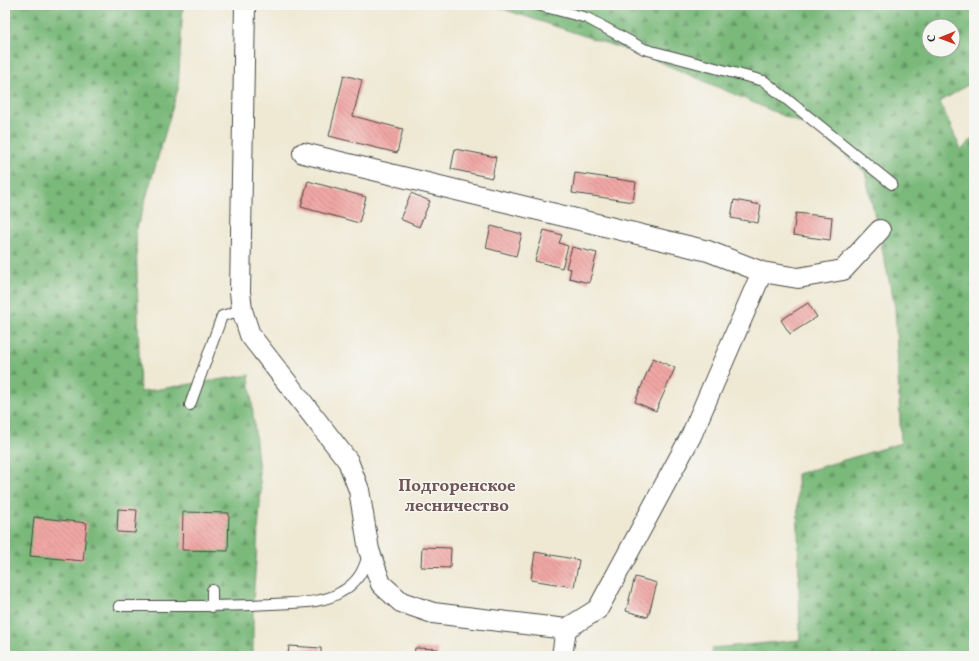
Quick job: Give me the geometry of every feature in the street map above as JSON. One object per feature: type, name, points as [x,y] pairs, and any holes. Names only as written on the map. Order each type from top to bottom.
[{"type":"street","points":[[245,5],[240,292],[242,310],[250,335],[348,461],[359,490],[369,550],[381,584],[401,602],[434,613],[566,630],[598,609],[691,436],[762,272]]},
{"type":"street","points":[[303,152],[708,251],[762,272],[798,278],[843,270],[880,230]]},
{"type":"street","points":[[562,656],[566,630]]},
{"type":"lane","points":[[538,5],[587,18],[644,49],[764,81],[892,184]]},
{"type":"lane","points":[[190,405],[222,316],[242,310]]},
{"type":"lane","points":[[118,606],[212,607],[319,601],[341,593],[354,583],[364,569],[369,550]]},
{"type":"lane","points":[[212,590],[212,607]]},
{"type":"green space","points":[[5,5],[183,5],[178,89],[136,232],[140,392],[249,375],[261,491],[253,602],[253,656],[5,656]]},
{"type":"green space","points":[[491,5],[974,5],[974,81],[940,102],[961,150],[974,137],[974,656],[711,656],[712,648],[800,640],[797,474],[901,443],[895,307],[865,172],[816,130],[651,58]]},
{"type":"building","points":[[344,75],[362,80],[353,116],[403,129],[397,153],[329,136]]},
{"type":"building","points":[[455,149],[496,157],[492,178],[451,169]]},
{"type":"building","points":[[575,173],[636,182],[633,202],[572,193]]},
{"type":"building","points":[[308,181],[366,197],[359,223],[301,207]]},
{"type":"building","points":[[411,193],[430,201],[419,227],[400,219]]},
{"type":"building","points":[[734,200],[761,205],[758,223],[731,218]]},
{"type":"building","points":[[796,213],[832,217],[830,240],[793,235]]},
{"type":"building","points":[[491,226],[522,234],[516,256],[486,248]]},
{"type":"building","points":[[544,230],[562,235],[559,243],[568,246],[562,268],[535,261]]},
{"type":"building","points":[[572,247],[597,253],[589,283],[569,278],[571,269],[566,268]]},
{"type":"building","points":[[808,303],[817,317],[790,334],[781,320]]},
{"type":"building","points":[[653,358],[675,368],[656,411],[635,402]]},
{"type":"building","points":[[118,509],[137,510],[135,533],[117,532]]},
{"type":"building","points":[[183,512],[229,513],[228,551],[182,550]]},
{"type":"building","points":[[34,517],[87,523],[83,561],[30,556]]},
{"type":"building","points":[[422,547],[451,548],[450,568],[421,567]]},
{"type":"building","points":[[535,552],[579,560],[574,587],[531,580]]},
{"type":"building","points":[[635,577],[657,583],[648,617],[626,611]]},
{"type":"building","points":[[289,646],[321,648],[321,656],[288,656]]},
{"type":"building","points":[[415,648],[438,649],[438,656],[414,656]]},
{"type":"district","name":"Подгоренское лесничество","points":[[457,496]]}]
